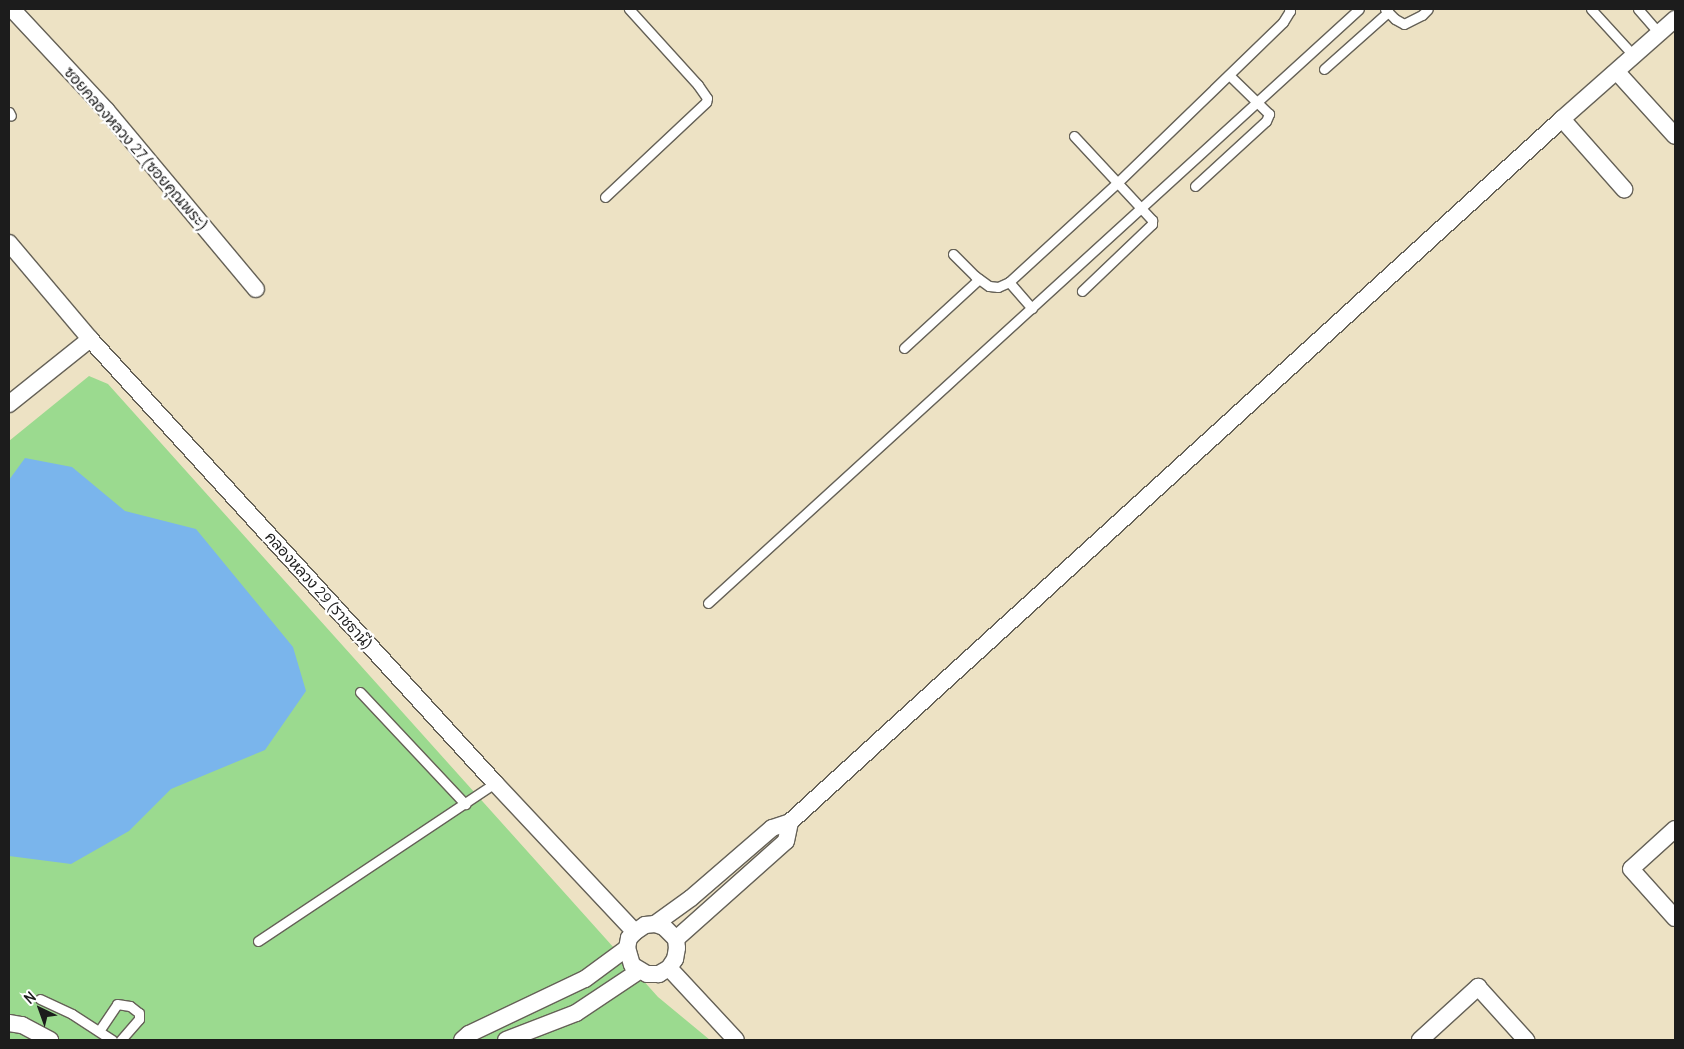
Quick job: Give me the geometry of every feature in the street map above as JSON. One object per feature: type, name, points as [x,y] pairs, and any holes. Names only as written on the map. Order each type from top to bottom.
[{"type":"street","name":"ซอยคลองหลวง 27 (ซอยคุณพระ)","points":[[12,9],[107,111],[256,289]]},
{"type":"street","points":[[655,924],[691,898],[772,828],[790,822],[1675,19]]},
{"type":"street","points":[[1616,72],[1675,136]]},
{"type":"street","points":[[1562,120],[1624,189]]},
{"type":"street","name":"คลองหลวง 29 (ราชธานี)","points":[[9,243],[90,339],[495,783],[634,932]]},
{"type":"street","points":[[9,404],[90,339]]},
{"type":"street","points":[[676,939],[786,841],[790,822]]},
{"type":"street","points":[[1675,829],[1631,869],[1675,918]]},
{"type":"street","points":[[655,924],[664,927],[676,939],[678,948],[676,959],[669,968],[658,974],[647,974],[639,971],[632,965],[627,948],[634,932],[645,925],[655,924]]},
{"type":"street","points":[[462,1040],[469,1034],[585,979],[627,948]]},
{"type":"street","points":[[669,968],[736,1040]]},
{"type":"street","points":[[506,1040],[576,1014],[639,971]]},
{"type":"street","points":[[1420,1040],[1478,987],[1526,1040]]},
{"type":"street","points":[[9,1022],[22,1025],[50,1040]]},
{"type":"lane","points":[[605,197],[706,102],[707,98],[698,85],[629,9]]},
{"type":"lane","points":[[953,254],[989,286],[998,287],[1009,282],[1117,183],[1229,75],[1283,22],[1290,11],[1289,9]]},
{"type":"lane","points":[[708,603],[1359,9]]},
{"type":"lane","points":[[1324,69],[1387,10],[1395,19],[1404,24],[1422,15],[1428,9]]},
{"type":"lane","points":[[1590,9],[1634,56]]},
{"type":"lane","points":[[1638,9],[1659,33]]},
{"type":"lane","points":[[1196,186],[1266,121],[1269,114],[1268,110],[1229,75]]},
{"type":"lane","points":[[1074,136],[1152,220],[1152,224],[1082,291]]},
{"type":"lane","points":[[904,348],[980,279]]},
{"type":"lane","points":[[1009,282],[1032,308]]},
{"type":"lane","points":[[360,692],[465,804]]},
{"type":"lane","points":[[258,941],[495,783]]},
{"type":"lane","points":[[40,999],[72,1014],[111,1040]]},
{"type":"lane","points":[[99,1031],[118,1004],[130,1006],[139,1013],[139,1018],[121,1040]]},
{"type":"green space","points":[[89,376],[108,384],[658,997],[710,1040],[9,1040],[9,441]]},
{"type":"water","points":[[25,458],[72,467],[125,511],[196,529],[293,647],[306,691],[265,750],[171,789],[129,831],[71,864],[9,856],[9,480]]}]
